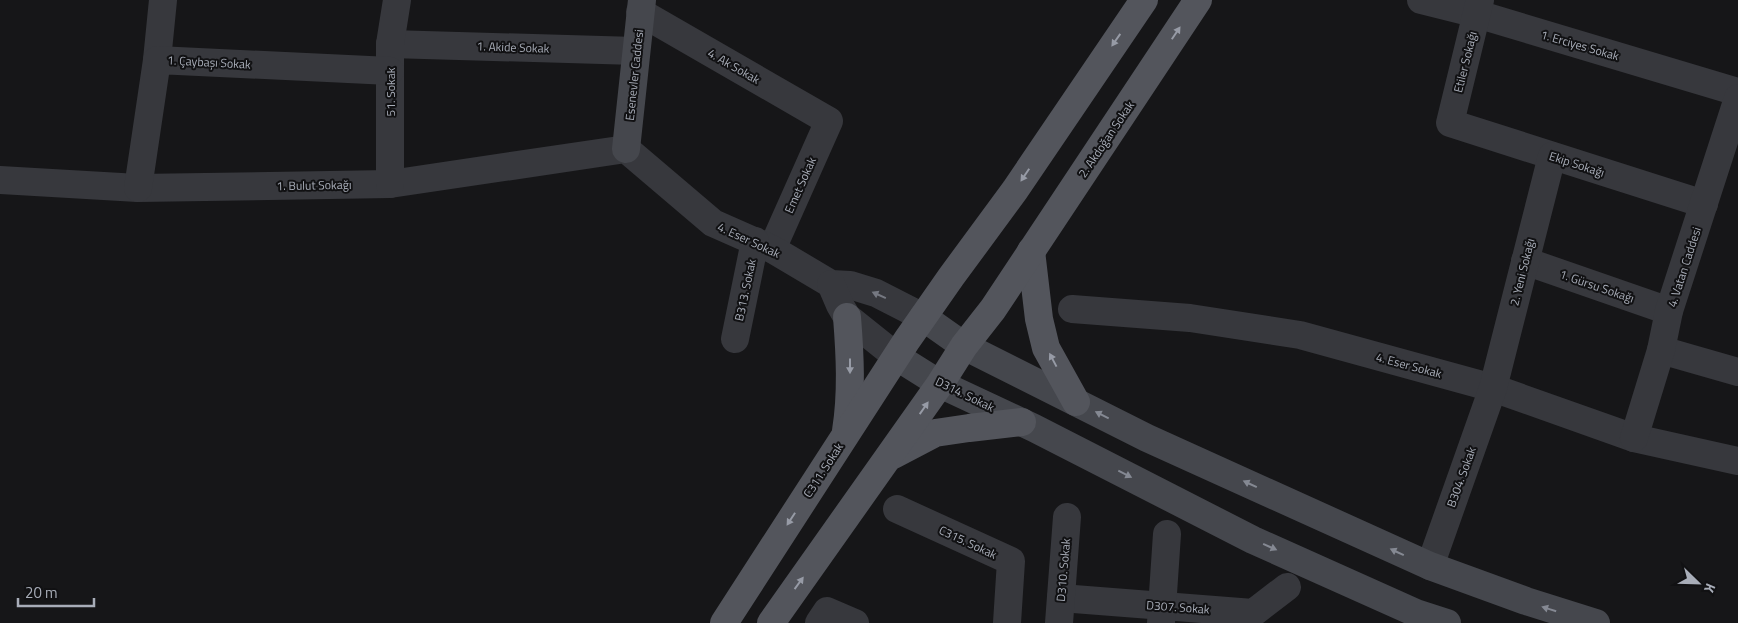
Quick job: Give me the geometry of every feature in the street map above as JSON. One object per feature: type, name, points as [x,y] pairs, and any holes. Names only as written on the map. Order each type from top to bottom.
[{"type":"main road","name":"C311. Sokak","points":[[724,623],[923,317],[1015,190],[1144,0]]},
{"type":"main road","name":"2. Akdoğan Sokak","points":[[771,623],[940,384],[964,346],[993,309],[1198,0]]},
{"type":"main road","name":"Esenevler Caddesi","points":[[626,149],[641,6]]},
{"type":"main road","points":[[1031,251],[1039,319],[1046,348],[1076,402]]},
{"type":"main road","points":[[923,317],[964,346],[1147,438],[1430,566],[1526,602],[1596,623]]},
{"type":"main road","points":[[846,434],[850,407],[850,353],[847,318]]},
{"type":"main road","name":"D314. Sokak","points":[[897,357],[940,384],[1028,425],[1253,540],[1414,618],[1447,623]]},
{"type":"main road","points":[[889,456],[935,433],[969,428],[1028,425]]},
{"type":"street","points":[[157,60],[163,0]]},
{"type":"street","name":"51. Sokak","points":[[390,184],[390,44],[397,0]]},
{"type":"street","name":"1. Erciyes Sokak","points":[[1421,0],[1478,7],[1738,92]]},
{"type":"street","name":"4. Ak Sokak","points":[[641,6],[829,121]]},
{"type":"street","name":"Etiler Sokağı","points":[[1450,123],[1478,7]]},
{"type":"street","name":"1. Akide Sokak","points":[[390,44],[636,50]]},
{"type":"street","name":"1. Çaybaşı Sokak","points":[[138,188],[157,60],[390,71]]},
{"type":"street","name":"4. Vatan Caddesi","points":[[1634,438],[1661,350],[1669,311],[1738,98]]},
{"type":"street","name":"Emet Sokak","points":[[763,245],[829,121]]},
{"type":"street","name":"Ekip Sokağı","points":[[1450,123],[1704,204]]},
{"type":"street","name":"4. Eser Sokak","points":[[626,149],[714,223],[763,245],[831,284],[850,285],[876,293],[923,317]]},
{"type":"street","name":"1. Bulut Sokağı","points":[[0,180],[138,188],[390,184],[626,149]]},
{"type":"street","name":"2. Yeni Sokağı","points":[[1493,388],[1552,156]]},
{"type":"street","name":"B313. Sokak","points":[[735,339],[763,245]]},
{"type":"street","name":"1. Gürsu Sokağı","points":[[1525,261],[1669,311]]},
{"type":"street","points":[[831,284],[847,318],[897,357]]},
{"type":"street","name":"4. Eser Sokak","points":[[1072,309],[1190,318],[1300,335],[1493,388],[1634,438],[1738,461]]},
{"type":"street","points":[[1661,350],[1738,372]]},
{"type":"street","name":"B304. Sokak","points":[[1430,566],[1493,388]]},
{"type":"street","name":"C315. Sokak","points":[[897,509],[1011,562],[1007,623]]},
{"type":"street","name":"D310. Sokak","points":[[1060,611],[1067,517]]},
{"type":"street","points":[[1161,615],[1167,534]]},
{"type":"street","name":"D307. Sokak","points":[[1060,611],[1251,618],[1287,587]]},
{"type":"street","points":[[823,617],[855,623]]}]
